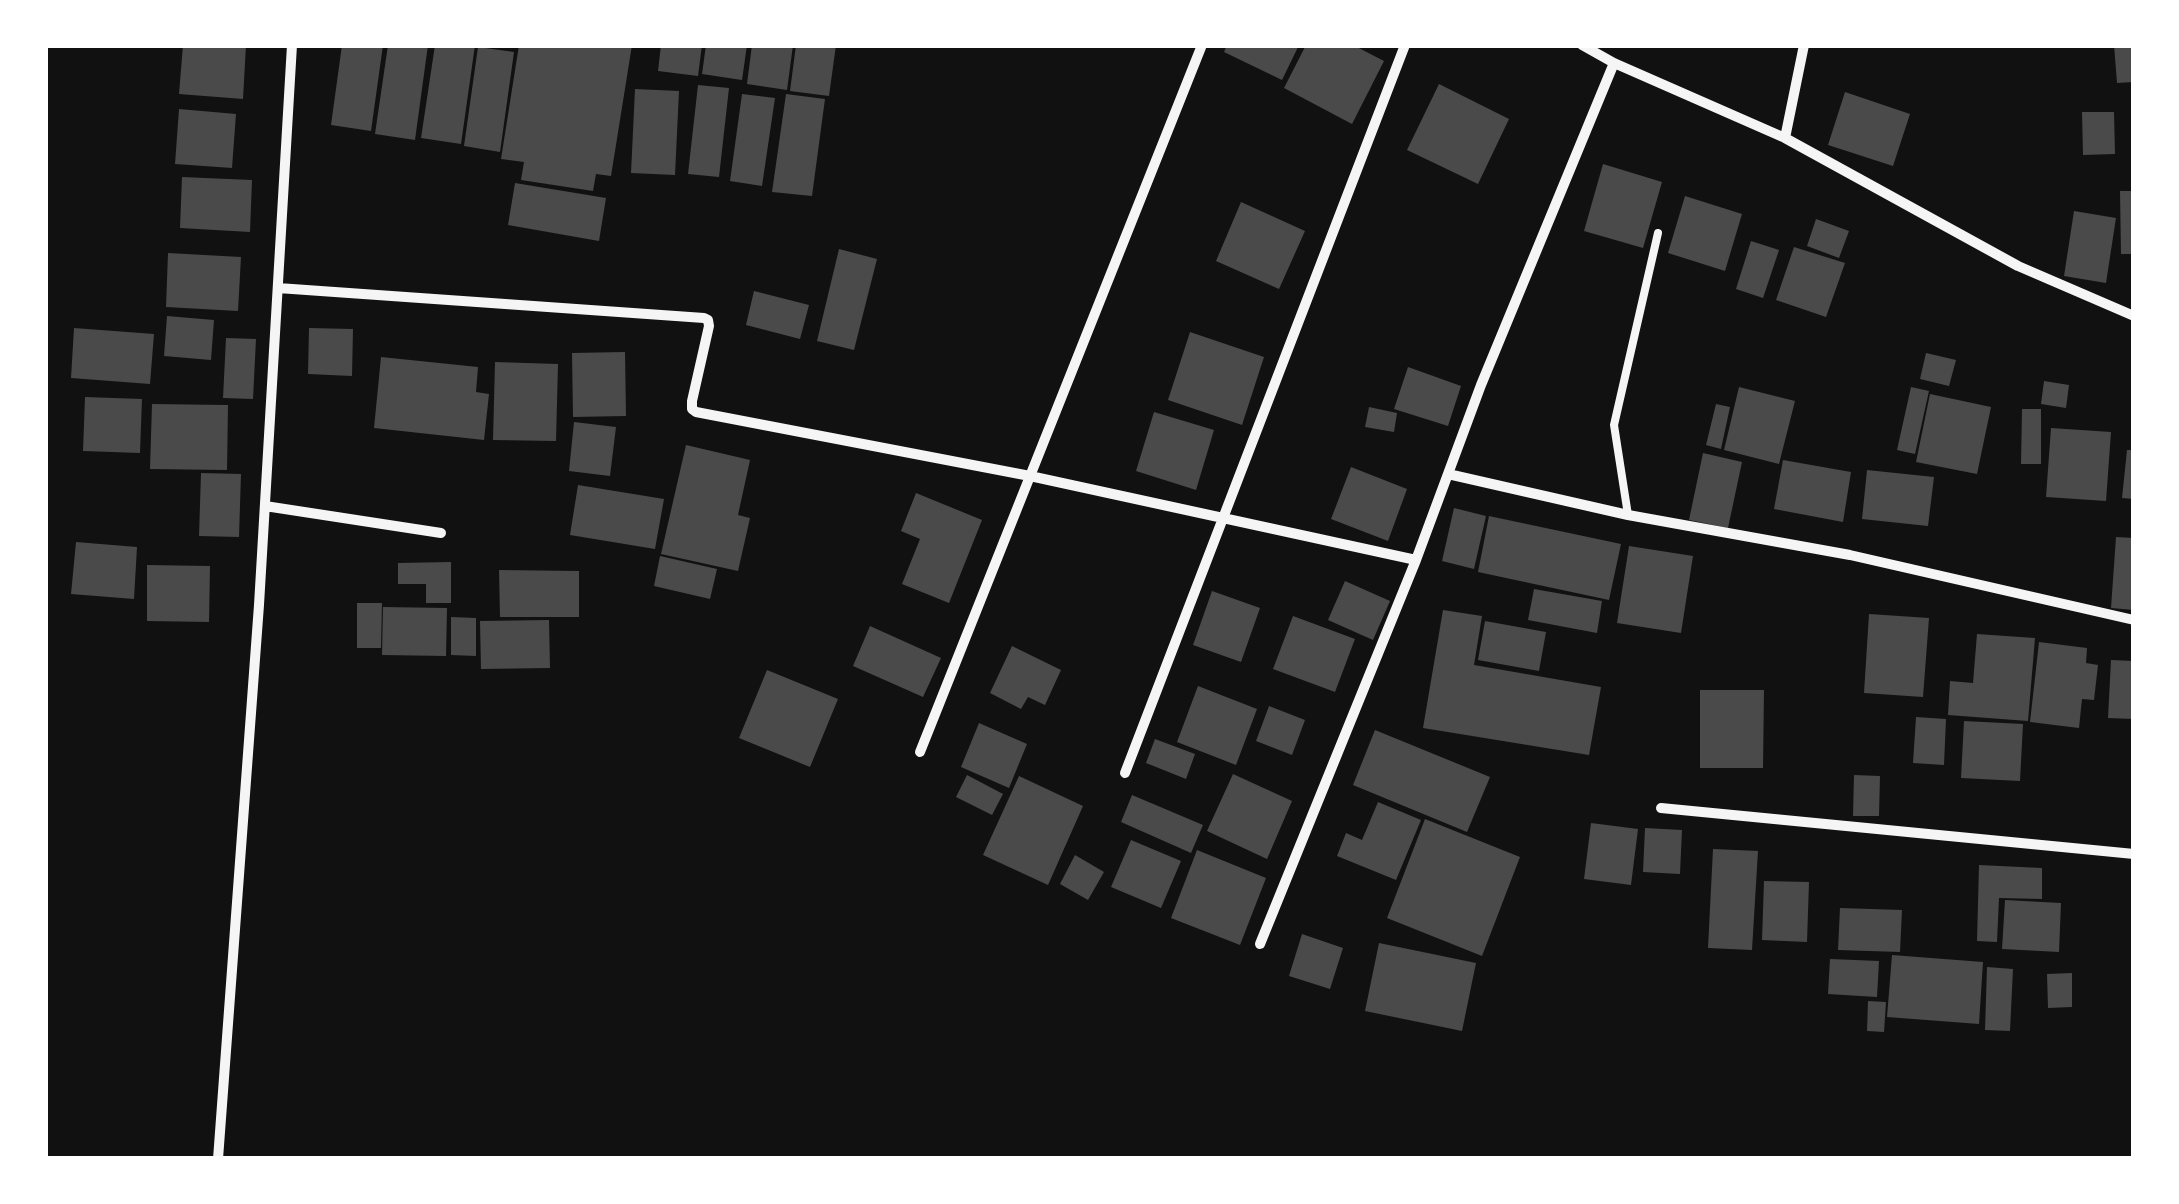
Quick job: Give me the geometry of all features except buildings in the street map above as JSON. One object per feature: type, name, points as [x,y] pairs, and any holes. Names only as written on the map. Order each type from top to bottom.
[{"type":"street","points":[[218,1159],[265,506],[292,45]]},
{"type":"street","points":[[920,752],[1202,45]]},
{"type":"street","points":[[1125,774],[1405,45]]},
{"type":"street","points":[[1582,45],[1784,138],[2018,266],[2134,316]]},
{"type":"street","points":[[1784,138],[1804,45]]},
{"type":"street","points":[[1260,944],[1416,560],[1480,385],[1614,63]]},
{"type":"street","points":[[278,288],[704,318],[709,326],[692,401],[696,412],[1030,476],[1416,560]]},
{"type":"street","points":[[1448,474],[1628,515],[1850,555],[2134,620]]},
{"type":"street","points":[[265,506],[441,533]]},
{"type":"street","points":[[1661,808],[2134,854]]},
{"type":"lane","points":[[1628,515],[1614,424],[1658,233]]}]
